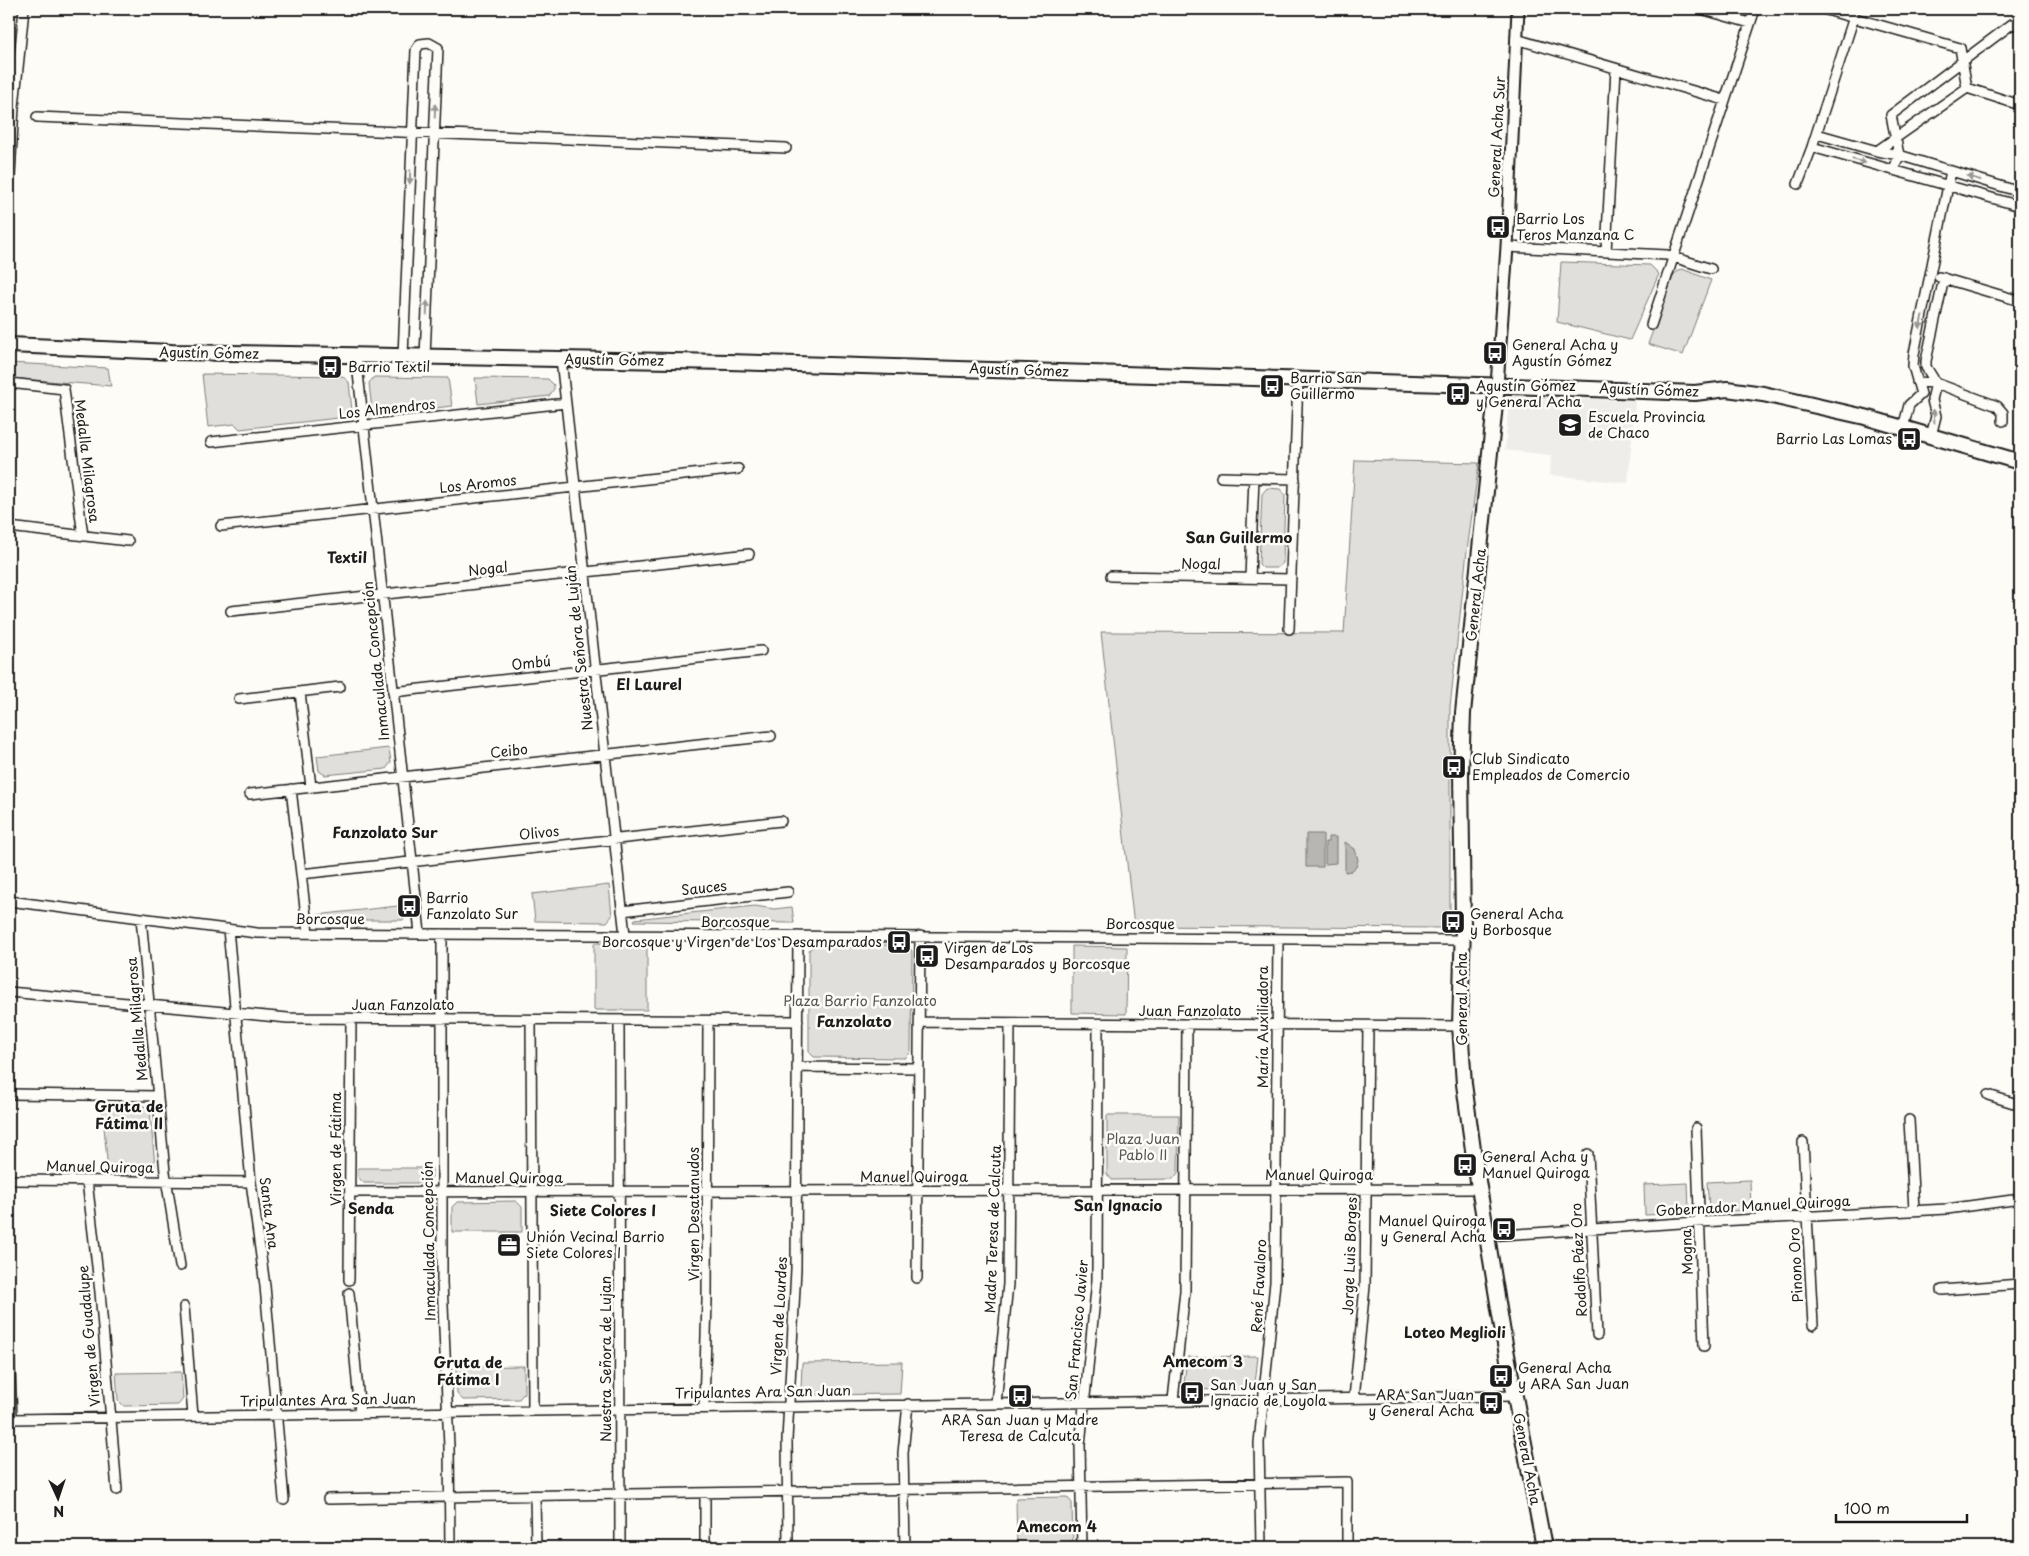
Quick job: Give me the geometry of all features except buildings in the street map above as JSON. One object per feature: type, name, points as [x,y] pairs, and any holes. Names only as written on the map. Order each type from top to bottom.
[{"type":"main road","name":"Agustín Gómez","points":[[9,345],[172,352],[729,362],[1497,385],[1695,393],[1727,389],[1763,394],[1818,406],[1903,428],[2020,462]]},
{"type":"main road","name":"General Acha","points":[[1497,385],[1463,713],[1460,1026],[1464,1084],[1479,1189],[1515,1396],[1544,1547]]},
{"type":"street","points":[[9,192],[14,107],[24,9]]},
{"type":"street","name":"General Acha Sur","points":[[1497,385],[1507,247],[1518,9]]},
{"type":"street","points":[[1700,9],[1750,23]]},
{"type":"street","points":[[1651,325],[1755,9]]},
{"type":"street","points":[[1823,9],[1960,48],[1967,88]]},
{"type":"street","points":[[1798,184],[1854,18]]},
{"type":"street","points":[[1894,170],[1900,155],[1891,115],[2012,24],[2020,26]]},
{"type":"street","points":[[1516,39],[1724,100]]},
{"type":"street","points":[[403,356],[416,50],[420,44],[429,44],[438,48],[426,357]]},
{"type":"street","points":[[1606,252],[1616,69]]},
{"type":"street","points":[[1967,88],[2020,105]]},
{"type":"street","points":[[1877,151],[1967,88]]},
{"type":"street","points":[[36,117],[786,148]]},
{"type":"street","points":[[1816,134],[1877,151],[1900,155],[2020,192]]},
{"type":"street","points":[[1812,147],[2020,206]]},
{"type":"street","points":[[1903,428],[1909,405],[1921,394],[1913,366],[1914,354],[1951,171]]},
{"type":"street","points":[[1507,247],[1668,255],[1711,269]]},
{"type":"street","points":[[1931,275],[2020,301]]},
{"type":"street","points":[[1931,436],[1936,416],[1932,400],[1936,383],[1926,367],[1926,361],[1944,278]]},
{"type":"street","name":"Inmaculada Concepción","points":[[356,356],[420,934]]},
{"type":"street","name":"Nuestra Señora de Luján","points":[[561,359],[625,935]]},
{"type":"street","points":[[1289,629],[1298,379]]},
{"type":"street","points":[[1917,382],[1936,383],[1997,406],[2003,413],[2003,421]]},
{"type":"street","name":"Medalla Milagrosa","points":[[9,384],[64,389],[82,536]]},
{"type":"street","name":"Los Almendros","points":[[211,442],[566,403]]},
{"type":"street","name":"Los Aromos","points":[[221,526],[738,469]]},
{"type":"street","points":[[1221,477],[1295,480]]},
{"type":"street","points":[[1250,578],[1254,478]]},
{"type":"street","points":[[9,527],[128,541]]},
{"type":"street","name":"Nogal","points":[[231,611],[749,554]]},
{"type":"street","name":"Nogal","points":[[1111,576],[1291,579]]},
{"type":"street","name":"Ombú","points":[[393,692],[761,651]]},
{"type":"street","points":[[239,699],[340,687]]},
{"type":"street","points":[[300,692],[311,787]]},
{"type":"street","name":"Ceibo","points":[[250,794],[771,736]]},
{"type":"street","points":[[291,789],[308,933]]},
{"type":"street","name":"Olivos","points":[[301,874],[781,820]]},
{"type":"street","name":"Sauces","points":[[622,911],[788,892]]},
{"type":"street","name":"Borcosque","points":[[9,901],[257,932],[1462,940]]},
{"type":"street","name":"Medalla Milagrosa","points":[[141,918],[167,1182],[180,1266]]},
{"type":"street","name":"Santa Ana","points":[[228,929],[251,1182],[265,1286],[284,1500]]},
{"type":"street","name":"Inmaculada Concepción","points":[[442,934],[442,1286],[450,1547]]},
{"type":"street","name":"Virgen de Lourdes","points":[[788,1547],[789,1406],[796,1269],[798,936]]},
{"type":"street","points":[[918,1278],[920,936]]},
{"type":"street","name":"María Auxiliadora","points":[[1276,1115],[1278,939]]},
{"type":"street","name":"Juan Fanzolato","points":[[9,992],[288,1018],[798,1021]]},
{"type":"street","name":"Virgen de Fátima","points":[[349,1280],[351,1019]]},
{"type":"street","points":[[531,1020],[533,1410]]},
{"type":"street","name":"Nuestra Señora de Lujan","points":[[619,1020],[620,1547]]},
{"type":"street","name":"Virgen Desatanudos","points":[[704,1407],[707,1300],[708,1020]]},
{"type":"street","name":"Juan Fanzolato","points":[[920,1022],[1460,1026]]},
{"type":"street","name":"Madre Teresa de Calcuta","points":[[996,1403],[1008,1284],[1010,1023]]},
{"type":"street","name":"San Francisco Javier","points":[[1082,1547],[1080,1444],[1097,1280],[1098,1024]]},
{"type":"street","points":[[1174,1400],[1185,1291],[1187,1024]]},
{"type":"street","name":"Jorge Luis Borges","points":[[1354,1398],[1366,1286],[1368,1026]]},
{"type":"street","points":[[798,1067],[919,1068]]},
{"type":"street","points":[[9,1094],[158,1096]]},
{"type":"street","points":[[1988,1095],[2020,1105]]},
{"type":"street","name":"René Favaloro","points":[[1261,1547],[1259,1443],[1275,1282],[1276,1115]]},
{"type":"street","points":[[1909,1120],[1914,1210]]},
{"type":"street","name":"Mogna","points":[[1696,1128],[1704,1346]]},
{"type":"street","name":"Pinono Oro","points":[[1803,1142],[1813,1325]]},
{"type":"street","name":"Rodolfo Páez Oro","points":[[1588,1154],[1597,1335]]},
{"type":"street","name":"Manuel Quiroga","points":[[9,1180],[251,1182]]},
{"type":"street","name":"Virgen de Guadalupe","points":[[87,1181],[100,1292],[117,1490]]},
{"type":"street","name":"Manuel Quiroga","points":[[350,1192],[1479,1189]]},
{"type":"street","name":"Gobernador Manuel Quiroga","points":[[1487,1236],[1700,1222],[1948,1209],[2020,1198]]},
{"type":"street","points":[[1942,1290],[2020,1284]]},
{"type":"street","points":[[349,1293],[360,1413]]},
{"type":"street","points":[[184,1307],[193,1416]]},
{"type":"street","name":"Tripulantes Ara San Juan","points":[[9,1344],[12,1418],[1515,1396]]},
{"type":"street","points":[[905,1547],[904,1453],[908,1404]]},
{"type":"street","points":[[328,1499],[1347,1482],[1347,1547]]},
{"type":"street","points":[[705,1493],[705,1547]]},
{"type":"street","points":[[535,1496],[536,1547]]},
{"type":"shaded area","name":"Escuela Provincia de Chaco","points":[[1515,395],[1635,401],[1628,483],[1550,475],[1551,455],[1505,450],[1509,400]]},
{"type":"shaded area","points":[[1306,834],[1323,834],[1323,867],[1306,867]]},
{"type":"shaded area","points":[[1328,837],[1336,837],[1336,863],[1325,864],[1325,842],[1328,842]]},
{"type":"shaded area","points":[[1345,842],[1355,849],[1358,860],[1356,867],[1351,871],[1345,872]]},
{"type":"green space","points":[[1561,262],[1650,265],[1659,274],[1630,340],[1557,322]]},
{"type":"green space","points":[[1682,269],[1711,280],[1683,355],[1648,344],[1674,274]]},
{"type":"green space","points":[[9,363],[108,368],[111,386],[9,378]]},
{"type":"green space","points":[[202,374],[342,376],[349,382],[352,411],[347,417],[240,429],[235,424],[208,427]]},
{"type":"green space","points":[[374,377],[448,378],[452,406],[378,415],[372,410],[369,383]]},
{"type":"green space","points":[[475,378],[548,379],[554,385],[554,389],[549,396],[478,404]]},
{"type":"green space","points":[[1355,460],[1479,463],[1467,551],[1450,707],[1450,923],[1444,928],[1134,926],[1101,632],[1344,633]]},
{"type":"green space","points":[[1267,488],[1280,489],[1285,495],[1283,563],[1277,568],[1263,568],[1259,564],[1262,494]]},
{"type":"green space","points":[[389,748],[391,762],[386,769],[325,775],[319,771],[317,756]]},
{"type":"green space","points":[[609,885],[612,916],[607,922],[535,921],[532,894]]},
{"type":"green space","points":[[407,905],[408,914],[403,920],[321,920],[316,915]]},
{"type":"green space","points":[[755,906],[774,909],[792,907],[794,923],[634,921],[635,919]]},
{"type":"green space","points":[[594,943],[647,944],[647,1010],[594,1010]]},
{"type":"green space","name":"Plaza Barrio Fanzolato","points":[[815,945],[907,945],[912,951],[911,1052],[905,1058],[814,1057],[809,1052],[809,950]]},
{"type":"green space","points":[[1072,946],[1127,947],[1126,1014],[1072,1013]]},
{"type":"green space","points":[[102,1105],[144,1106],[150,1111],[155,1166],[149,1171],[108,1171]]},
{"type":"green space","name":"Plaza Juan Pablo II","points":[[1107,1115],[1179,1115],[1178,1173],[1173,1179],[1112,1180],[1107,1174]]},
{"type":"green space","points":[[358,1168],[432,1168],[432,1177],[427,1183],[364,1183],[358,1177]]},
{"type":"green space","points":[[1750,1180],[1751,1210],[1713,1212],[1709,1208],[1707,1182]]},
{"type":"green space","points":[[1688,1183],[1689,1210],[1685,1213],[1645,1215],[1644,1185]]},
{"type":"green space","points":[[516,1201],[522,1207],[522,1232],[452,1232],[452,1207],[457,1202]]},
{"type":"green space","points":[[1258,1356],[1255,1384],[1249,1389],[1190,1390],[1184,1384],[1187,1357]]},
{"type":"green space","points":[[902,1362],[900,1394],[806,1395],[801,1389],[802,1363]]},
{"type":"green space","points":[[524,1366],[524,1393],[519,1399],[463,1400],[457,1394],[456,1367]]},
{"type":"green space","points":[[181,1372],[183,1399],[178,1405],[124,1406],[118,1400],[116,1373]]},
{"type":"green space","points":[[1067,1497],[1072,1503],[1073,1547],[1017,1547],[1016,1498]]},
{"type":"place","name":"Barrio Los Teros Manzana C","points":[[1498,227]]},
{"type":"place","name":"General Acha y Agustín Gómez","points":[[1495,353]]},
{"type":"place","name":"Barrio Textil","points":[[330,367]]},
{"type":"place","name":"Barrio San Guillermo","points":[[1272,386]]},
{"type":"place","name":"Agustín Gómez y General Acha","points":[[1458,394]]},
{"type":"place","name":"Escuela Provincia de Chaco","points":[[1570,425]]},
{"type":"place","name":"Barrio Las Lomas","points":[[1909,439]]},
{"type":"place","name":"Club Sindicato Empleados de Comercio","points":[[1454,767]]},
{"type":"place","name":"Barrio Fanzolato Sur","points":[[409,906]]},
{"type":"place","name":"General Acha y Borbosque","points":[[1453,922]]},
{"type":"place","name":"Borcosque y Virgen de Los Desamparados","points":[[899,942]]},
{"type":"place","name":"Virgen de Los Desamparados y Borcosque","points":[[927,956]]},
{"type":"place","name":"General Acha y Manuel Quiroga","points":[[1465,1165]]},
{"type":"place","name":"Manuel Quiroga y General Acha","points":[[1504,1229]]},
{"type":"place","name":"Unión Vecinal Barrio Siete Colores I","points":[[509,1245]]},
{"type":"place","name":"General Acha y ARA San Juan","points":[[1501,1376]]},
{"type":"place","name":"San Juan y San Ignacio de Loyola","points":[[1192,1393]]},
{"type":"place","name":"ARA San Juan y Madre Teresa de Calcuta","points":[[1020,1396]]},
{"type":"place","name":"ARA San Juan y General Acha","points":[[1491,1403]]},
{"type":"district","name":"San Guillermo","points":[[1239,538]]},
{"type":"district","name":"Textil","points":[[347,558]]},
{"type":"district","name":"El Laurel","points":[[649,685]]},
{"type":"district","name":"Fanzolato Sur","points":[[385,833]]},
{"type":"district","name":"Fanzolato","points":[[854,1022]]},
{"type":"district","name":"Gruta de Fátima II","points":[[129,1116]]},
{"type":"district","name":"San Ignacio","points":[[1118,1206]]},
{"type":"district","name":"Senda","points":[[371,1209]]},
{"type":"district","name":"Siete Colores I","points":[[603,1211]]},
{"type":"district","name":"Loteo Meglioli","points":[[1455,1333]]},
{"type":"district","name":"Amecom 3","points":[[1203,1362]]},
{"type":"district","name":"Gruta de Fátima I","points":[[468,1372]]},
{"type":"district","name":"Amecom 4","points":[[1057,1527]]}]
